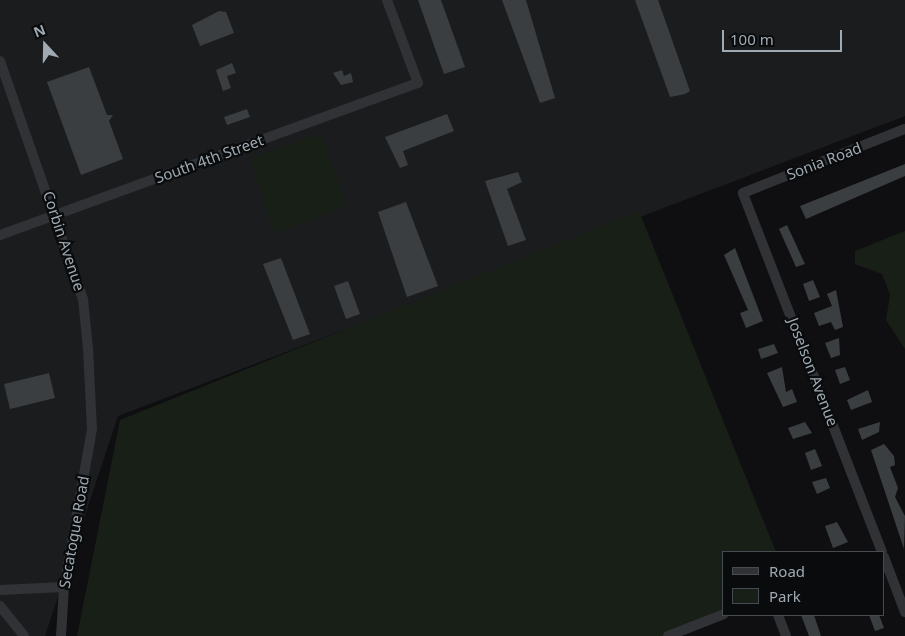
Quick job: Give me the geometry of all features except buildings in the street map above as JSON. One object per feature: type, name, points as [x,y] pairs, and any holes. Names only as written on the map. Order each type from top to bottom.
[{"type":"street","name":"South 4th Street","points":[[0,235],[418,83],[387,0]]},
{"type":"street","name":"Corbin Avenue","points":[[0,61],[56,214],[83,299],[92,429]]},
{"type":"street","name":"Sonia Road","points":[[743,193],[905,129]]},
{"type":"street","name":"Joselson Avenue","points":[[743,193],[882,551]]},
{"type":"street","name":"Secatogue Road","points":[[61,636],[64,586],[92,429]]},
{"type":"street","points":[[885,560],[905,612]]},
{"type":"street","points":[[0,590],[64,586]]},
{"type":"street","points":[[0,606],[24,636]]},
{"type":"street","points":[[668,636],[722,615]]},
{"type":"street","points":[[778,616],[786,636]]},
{"type":"shaded area","points":[[0,0],[905,0],[905,116],[118,416],[45,636],[0,636]]},
{"type":"green space","points":[[321,133],[347,206],[274,234],[250,158]]},
{"type":"green space","points":[[639,211],[776,551],[722,551],[722,616],[676,636],[77,636],[120,420]]},
{"type":"green space","points":[[905,231],[905,349],[886,320],[890,295],[882,274],[855,264],[855,251]]}]
